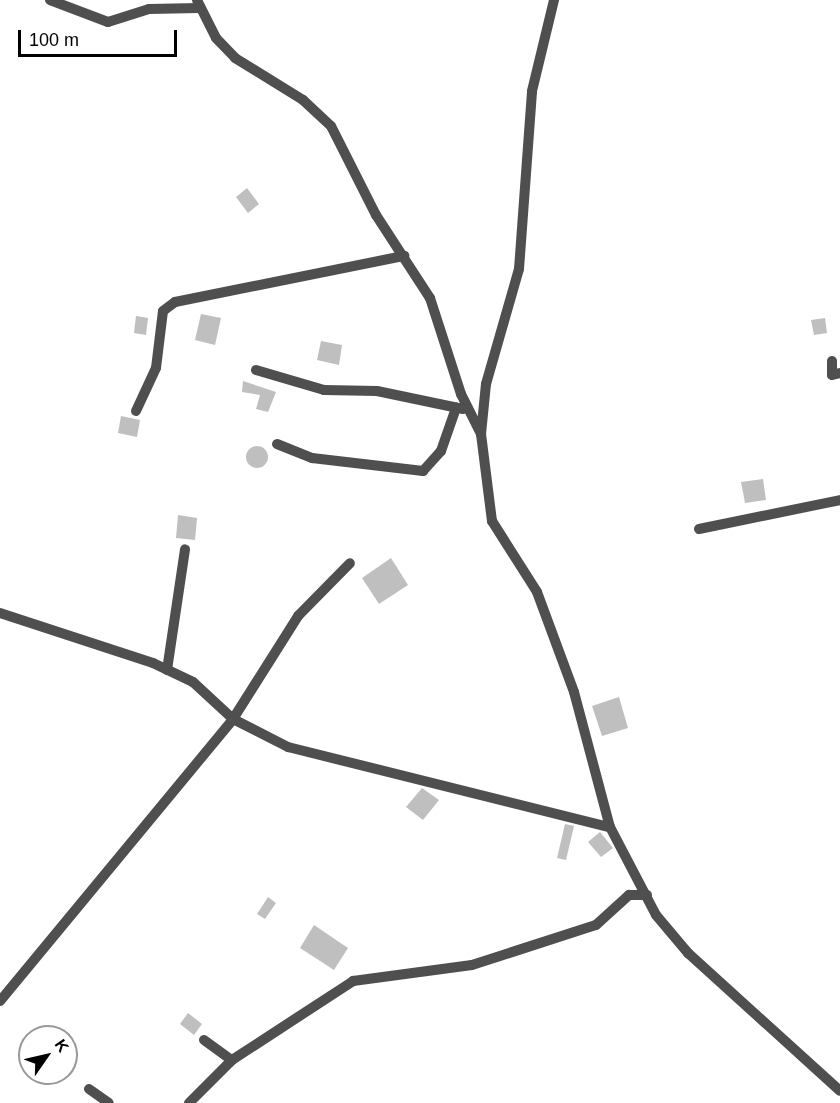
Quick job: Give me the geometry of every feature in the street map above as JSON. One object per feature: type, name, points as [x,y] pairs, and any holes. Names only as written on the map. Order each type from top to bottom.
[{"type":"street","points":[[50,0],[108,22],[149,9],[198,4],[235,58],[303,100],[331,126],[366,197],[404,256],[440,320],[462,409],[481,434]]},
{"type":"street","points":[[554,0],[532,91],[519,269],[486,384],[481,434],[492,521],[537,592],[574,692],[610,827],[667,931],[688,953],[840,1090]]},
{"type":"street","points":[[136,411],[156,368],[163,311],[175,302],[404,256]]},
{"type":"street","points":[[832,361],[832,375],[840,373]]},
{"type":"street","points":[[256,370],[324,390],[377,391],[462,409]]},
{"type":"street","points":[[277,444],[312,458],[423,471],[441,451],[462,409]]},
{"type":"street","points":[[699,529],[840,500]]},
{"type":"street","points":[[167,670],[185,549]]},
{"type":"street","points":[[0,1001],[233,719],[298,616],[350,563]]},
{"type":"street","points":[[0,613],[167,670],[193,682],[233,719],[288,747],[560,810],[610,827]]},
{"type":"street","points":[[189,1103],[232,1060],[353,981],[472,965],[596,925],[629,895],[647,895]]},
{"type":"street","points":[[204,1040],[232,1060]]},
{"type":"street","points":[[89,1089],[109,1103]]},
{"type":"building","points":[[247,188],[259,204],[248,213],[236,197]]},
{"type":"building","points":[[201,314],[221,318],[215,345],[195,340]]},
{"type":"building","points":[[136,316],[148,318],[146,335],[134,333]]},
{"type":"building","points":[[825,318],[827,333],[814,335],[811,320]]},
{"type":"building","points":[[321,341],[342,345],[339,365],[317,360]]},
{"type":"building","points":[[243,381],[276,392],[268,412],[256,409],[260,395],[242,392]]},
{"type":"building","points":[[121,416],[140,420],[137,437],[118,433]]},
{"type":"building","points":[[253,446],[261,446],[268,453],[268,461],[261,468],[253,468],[246,461],[246,453]]},
{"type":"building","points":[[763,479],[766,500],[745,503],[741,482]]},
{"type":"building","points":[[178,515],[197,518],[195,540],[176,538]]},
{"type":"building","points":[[391,558],[408,585],[379,604],[362,578]]},
{"type":"building","points":[[619,697],[628,728],[602,736],[592,706]]},
{"type":"building","points":[[422,788],[439,800],[423,820],[406,807]]},
{"type":"building","points":[[565,824],[574,826],[566,860],[557,858]]},
{"type":"building","points":[[600,832],[613,848],[601,857],[588,842]]},
{"type":"building","points":[[268,897],[276,903],[265,919],[257,914]]},
{"type":"building","points":[[314,925],[348,948],[334,970],[300,948]]},
{"type":"building","points":[[188,1013],[202,1024],[194,1035],[180,1024]]}]
